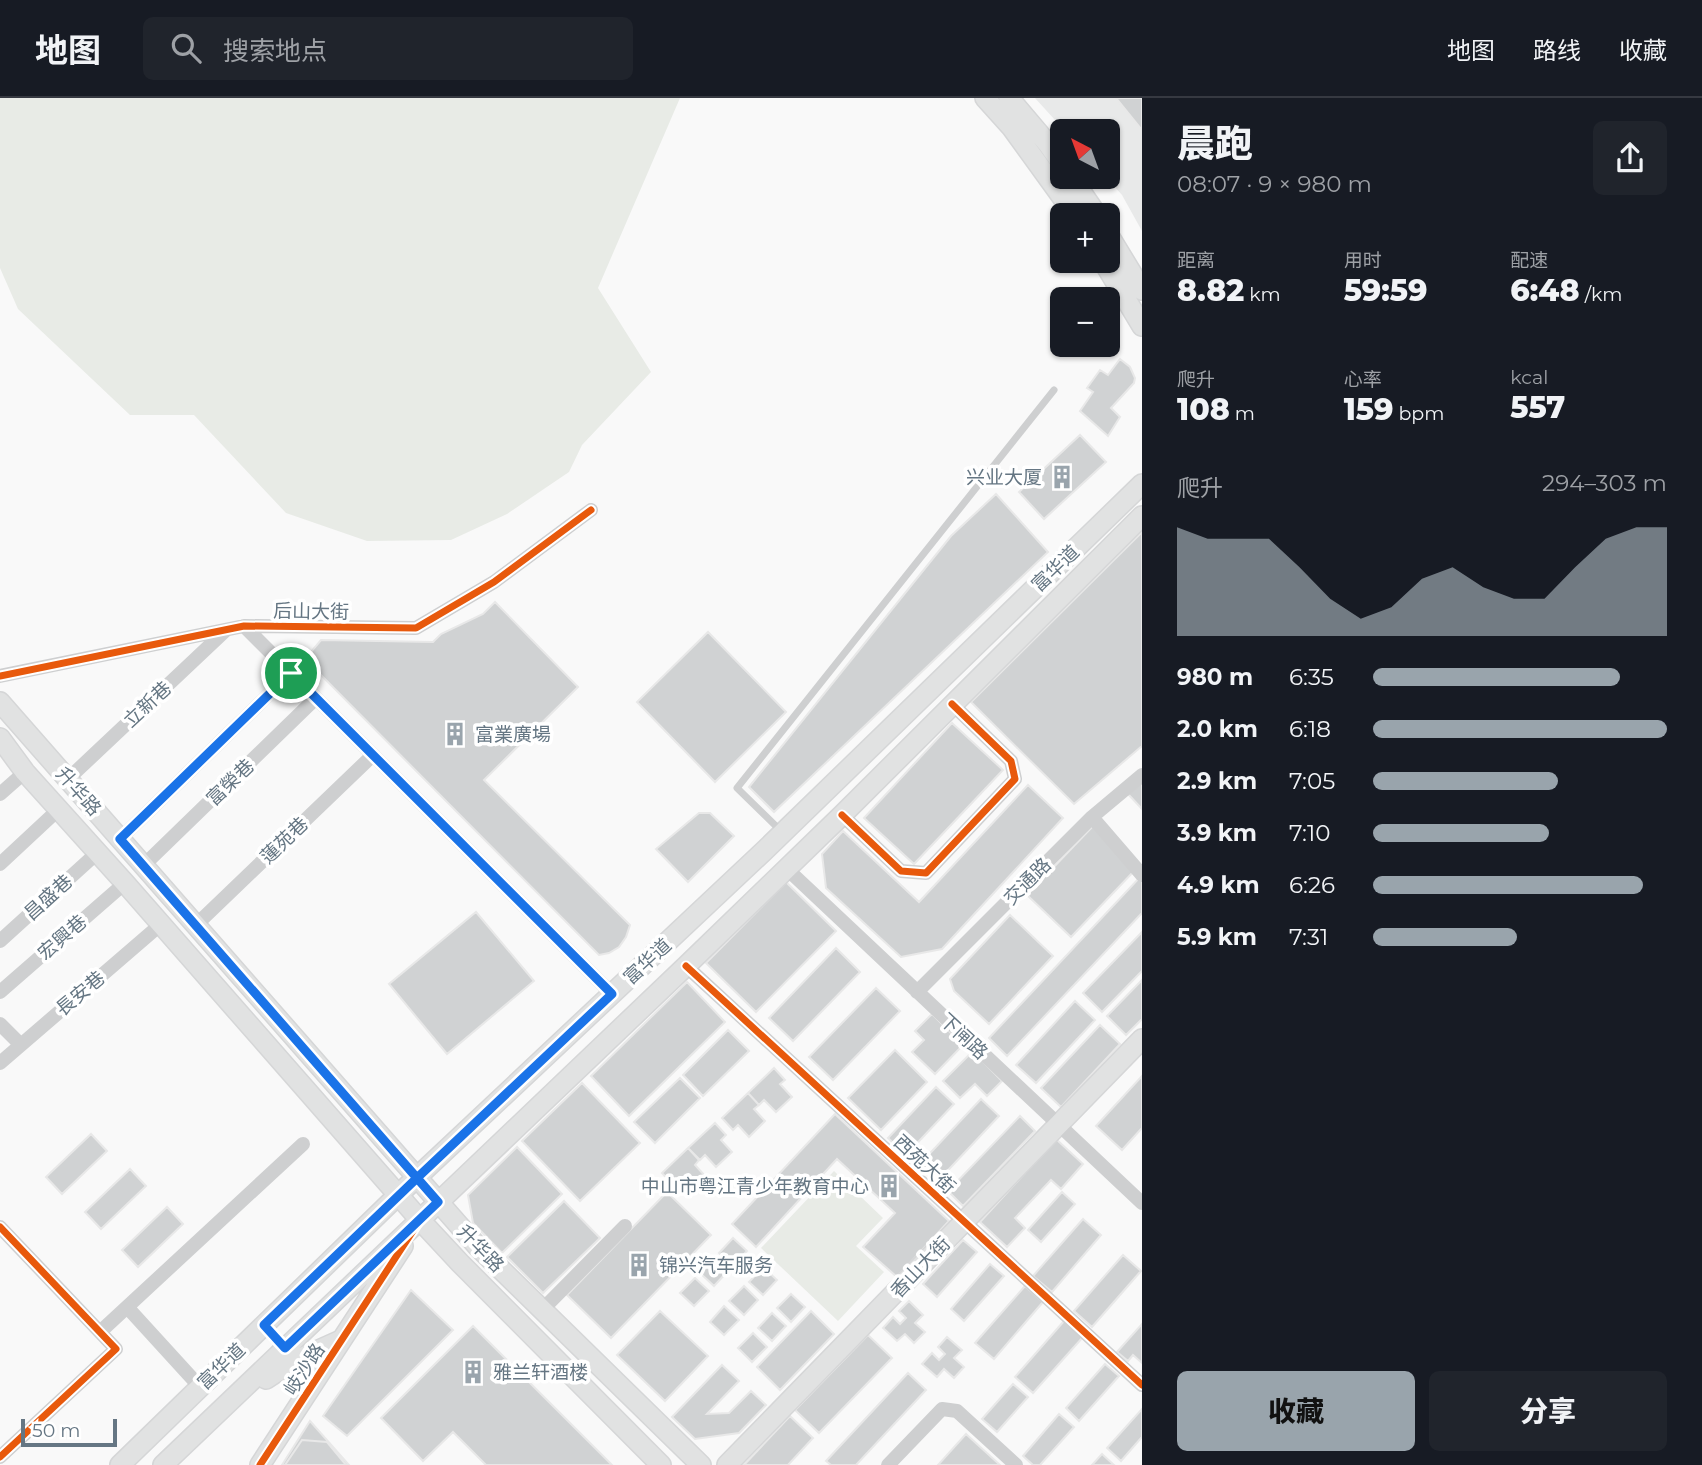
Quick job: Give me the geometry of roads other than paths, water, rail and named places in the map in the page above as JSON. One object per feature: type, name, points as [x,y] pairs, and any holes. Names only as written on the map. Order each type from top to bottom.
[{"type":"main road","points":[[985,98],[1012,128],[1066,203]]},
{"type":"main road","points":[[1009,98],[1050,147]]},
{"type":"main road","points":[[1120,254],[1142,290]]},
{"type":"main road","points":[[1110,273],[1142,326]]},
{"type":"main road","name":"富华道","points":[[120,1465],[398,1195],[783,832],[1142,484]]},
{"type":"main road","name":"富华道","points":[[163,1465],[842,815],[1142,516]]},
{"type":"main road","name":"升华路","points":[[0,702],[478,1247],[701,1465]]},
{"type":"main road","name":"升华路","points":[[0,738],[25,772],[420,1220],[661,1465]]},
{"type":"main road","name":"香山大街","points":[[727,1465],[1142,1038]]},
{"type":"main road","name":"岐沙路","points":[[260,1465],[420,1220]]},
{"type":"main road","points":[[264,1325],[285,1348]]},
{"type":"main road","points":[[216,1414],[292,1362],[342,1339]]},
{"type":"street","name":"后山大街","points":[[0,676],[244,626],[416,628],[494,582],[591,510]]},
{"type":"street","points":[[244,626],[612,994]]},
{"type":"street","name":"立新巷","points":[[68,779],[226,630]]},
{"type":"street","points":[[120,839],[291,673]]},
{"type":"street","name":"富榮巷","points":[[144,865],[316,698]]},
{"type":"street","points":[[842,815],[901,871],[926,873],[1015,779],[1011,761],[952,704]]},
{"type":"street","name":"蓮苑巷","points":[[196,925],[373,755]]},
{"type":"street","points":[[0,794],[25,772]]},
{"type":"street","name":"交通路","points":[[916,992],[1092,817],[1142,775]]},
{"type":"street","points":[[0,864],[59,809]]},
{"type":"street","points":[[1092,817],[1142,875]]},
{"type":"street","name":"昌盛巷","points":[[0,941],[97,853]]},
{"type":"street","name":"下闸路","points":[[786,868],[1142,1203]]},
{"type":"street","name":"宏興巷","points":[[0,992],[125,883]]},
{"type":"street","name":"長安巷","points":[[0,1063],[160,925]]},
{"type":"street","name":"西苑大街","points":[[686,966],[1142,1385]]},
{"type":"street","points":[[0,1024],[20,1044]]},
{"type":"street","points":[[100,1332],[303,1144]]},
{"type":"street","points":[[542,1310],[625,1226]]},
{"type":"street","points":[[0,1227],[116,1349],[0,1457]]},
{"type":"street","points":[[127,1307],[200,1387]]},
{"type":"street","points":[[888,1465],[942,1409],[957,1411],[1016,1465]]},
{"type":"lane","points":[[783,832],[737,788],[1054,390]]},
{"type":"place","name":"兴业大厦","points":[[1062,477]]},
{"type":"place","name":"富業廣場","points":[[455,734]]},
{"type":"place","name":"中山市粤江青少年教育中心","points":[[889,1186]]},
{"type":"place","name":"锦兴汽车服务","points":[[639,1265]]},
{"type":"place","name":"雅兰轩酒楼","points":[[473,1372]]}]
